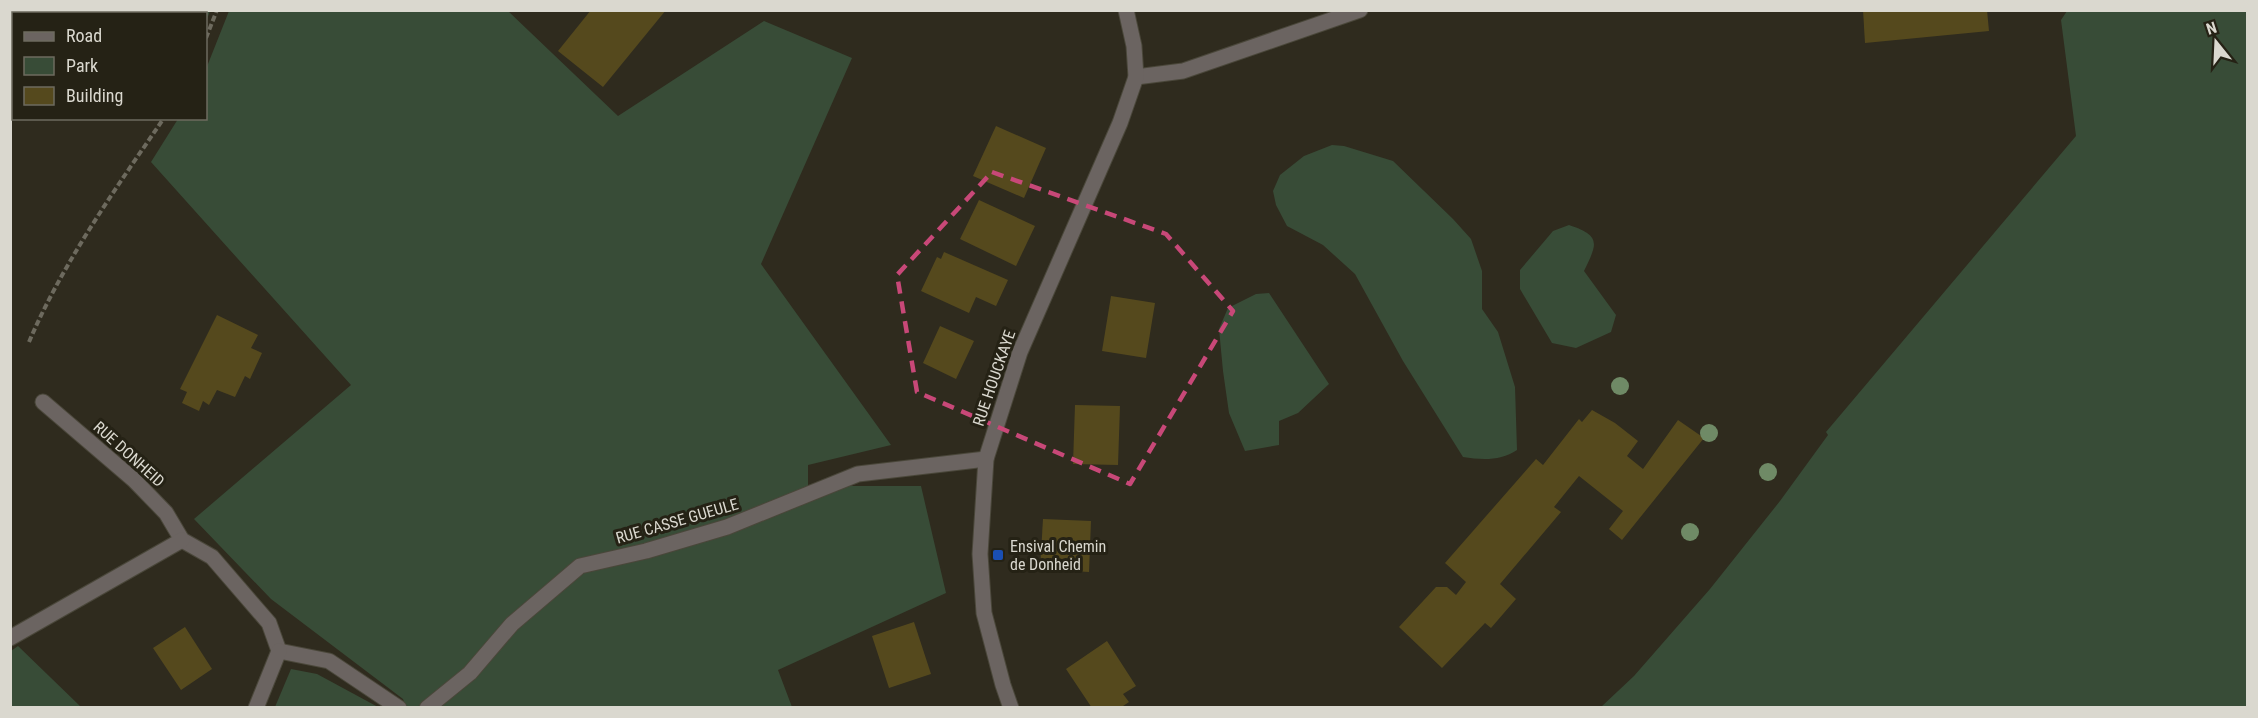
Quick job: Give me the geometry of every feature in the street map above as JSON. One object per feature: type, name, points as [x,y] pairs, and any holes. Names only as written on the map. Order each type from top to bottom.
[{"type":"street","name":"RUE HOUCKAYE","points":[[1011,708],[984,613],[980,554],[986,459],[1020,352],[1120,123],[1136,77],[1134,46],[1126,10]]},
{"type":"street","points":[[1136,77],[1183,71],[1360,10]]},
{"type":"street","name":"RUE DONHEID","points":[[43,402],[134,480],[166,513],[182,540],[212,557],[269,623],[279,651]]},
{"type":"street","name":"RUE CASSE GUEULE","points":[[427,708],[470,673],[512,624],[580,566],[727,527],[858,474],[986,459]]},
{"type":"street","points":[[10,638],[182,540]]},
{"type":"street","points":[[256,708],[279,651],[329,661],[399,708]]},
{"type":"path","points":[[207,35],[217,10]]},
{"type":"path","points":[[29,342],[39,318],[107,201],[163,120]]},
{"type":"highlighted area","points":[[992,172],[1166,234],[1233,311],[1130,484],[917,392],[897,275]]},
{"type":"green space","points":[[210,11],[207,19],[207,12],[115,12]]},
{"type":"green space","points":[[229,11],[508,11],[618,116],[764,21],[852,58],[761,264],[891,445],[808,465],[808,486],[921,486],[946,593],[778,670],[792,707],[406,707],[403,699],[271,599],[194,519],[351,385],[151,162],[177,120],[207,120],[207,66]]},
{"type":"green space","points":[[2067,11],[2247,11],[2247,707],[1601,707],[1634,676],[1710,589],[1780,501],[1828,435],[1826,432],[2076,136],[2061,20]]},
{"type":"green space","points":[[1332,145],[1344,146],[1393,161],[1471,239],[1482,271],[1482,309],[1498,332],[1515,387],[1517,450],[1511,454],[1491,459],[1463,457],[1403,361],[1355,274],[1323,245],[1287,226],[1276,205],[1273,191],[1280,175],[1304,156]]},
{"type":"green space","points":[[1569,225],[1592,237],[1594,247],[1584,271],[1616,315],[1611,332],[1576,348],[1552,343],[1520,289],[1520,270],[1553,231]]},
{"type":"green space","points":[[1269,293],[1329,384],[1298,413],[1279,421],[1279,445],[1245,451],[1229,413],[1219,329],[1228,308],[1256,294]]},
{"type":"green space","points":[[18,646],[81,707],[11,707],[11,651]]},
{"type":"green space","points":[[291,669],[317,674],[378,707],[275,707]]},
{"type":"building","points":[[591,10],[666,10],[603,87],[558,51]]},
{"type":"building","points":[[1863,10],[1987,10],[1989,31],[1865,43]]},
{"type":"building","points":[[10,43],[12,44],[12,76],[10,78]]},
{"type":"building","points":[[996,126],[1046,148],[1024,198],[973,176]]},
{"type":"building","points":[[979,200],[1035,226],[1016,266],[960,239]]},
{"type":"building","points":[[944,252],[1008,280],[996,306],[976,297],[969,313],[921,291],[937,257],[941,259]]},
{"type":"building","points":[[1111,296],[1155,303],[1146,358],[1102,351]]},
{"type":"building","points":[[217,315],[258,335],[251,348],[262,353],[250,379],[245,376],[235,397],[217,390],[209,405],[203,401],[199,411],[182,403],[187,392],[180,389]]},
{"type":"building","points":[[940,326],[974,341],[956,379],[923,363]]},
{"type":"building","points":[[1075,405],[1120,406],[1118,465],[1073,464]]},
{"type":"building","points":[[1592,410],[1615,423],[1638,441],[1627,456],[1643,469],[1678,420],[1704,438],[1622,540],[1609,529],[1623,511],[1579,476],[1554,507],[1561,512],[1500,584],[1516,599],[1491,628],[1485,623],[1442,668],[1399,627],[1436,587],[1447,587],[1456,595],[1466,582],[1445,563],[1536,459],[1543,465],[1579,419],[1582,422]]},
{"type":"building","points":[[1043,519],[1091,521],[1089,572],[1040,569]]},
{"type":"building","points":[[914,622],[931,674],[889,688],[872,636]]},
{"type":"building","points":[[185,627],[212,669],[181,690],[153,648]]},
{"type":"building","points":[[1107,641],[1136,686],[1123,694],[1129,702],[1120,708],[1092,708],[1066,669]]},
{"type":"place","name":"Ensival Chemin de Donheid","points":[[998,555]]}]
